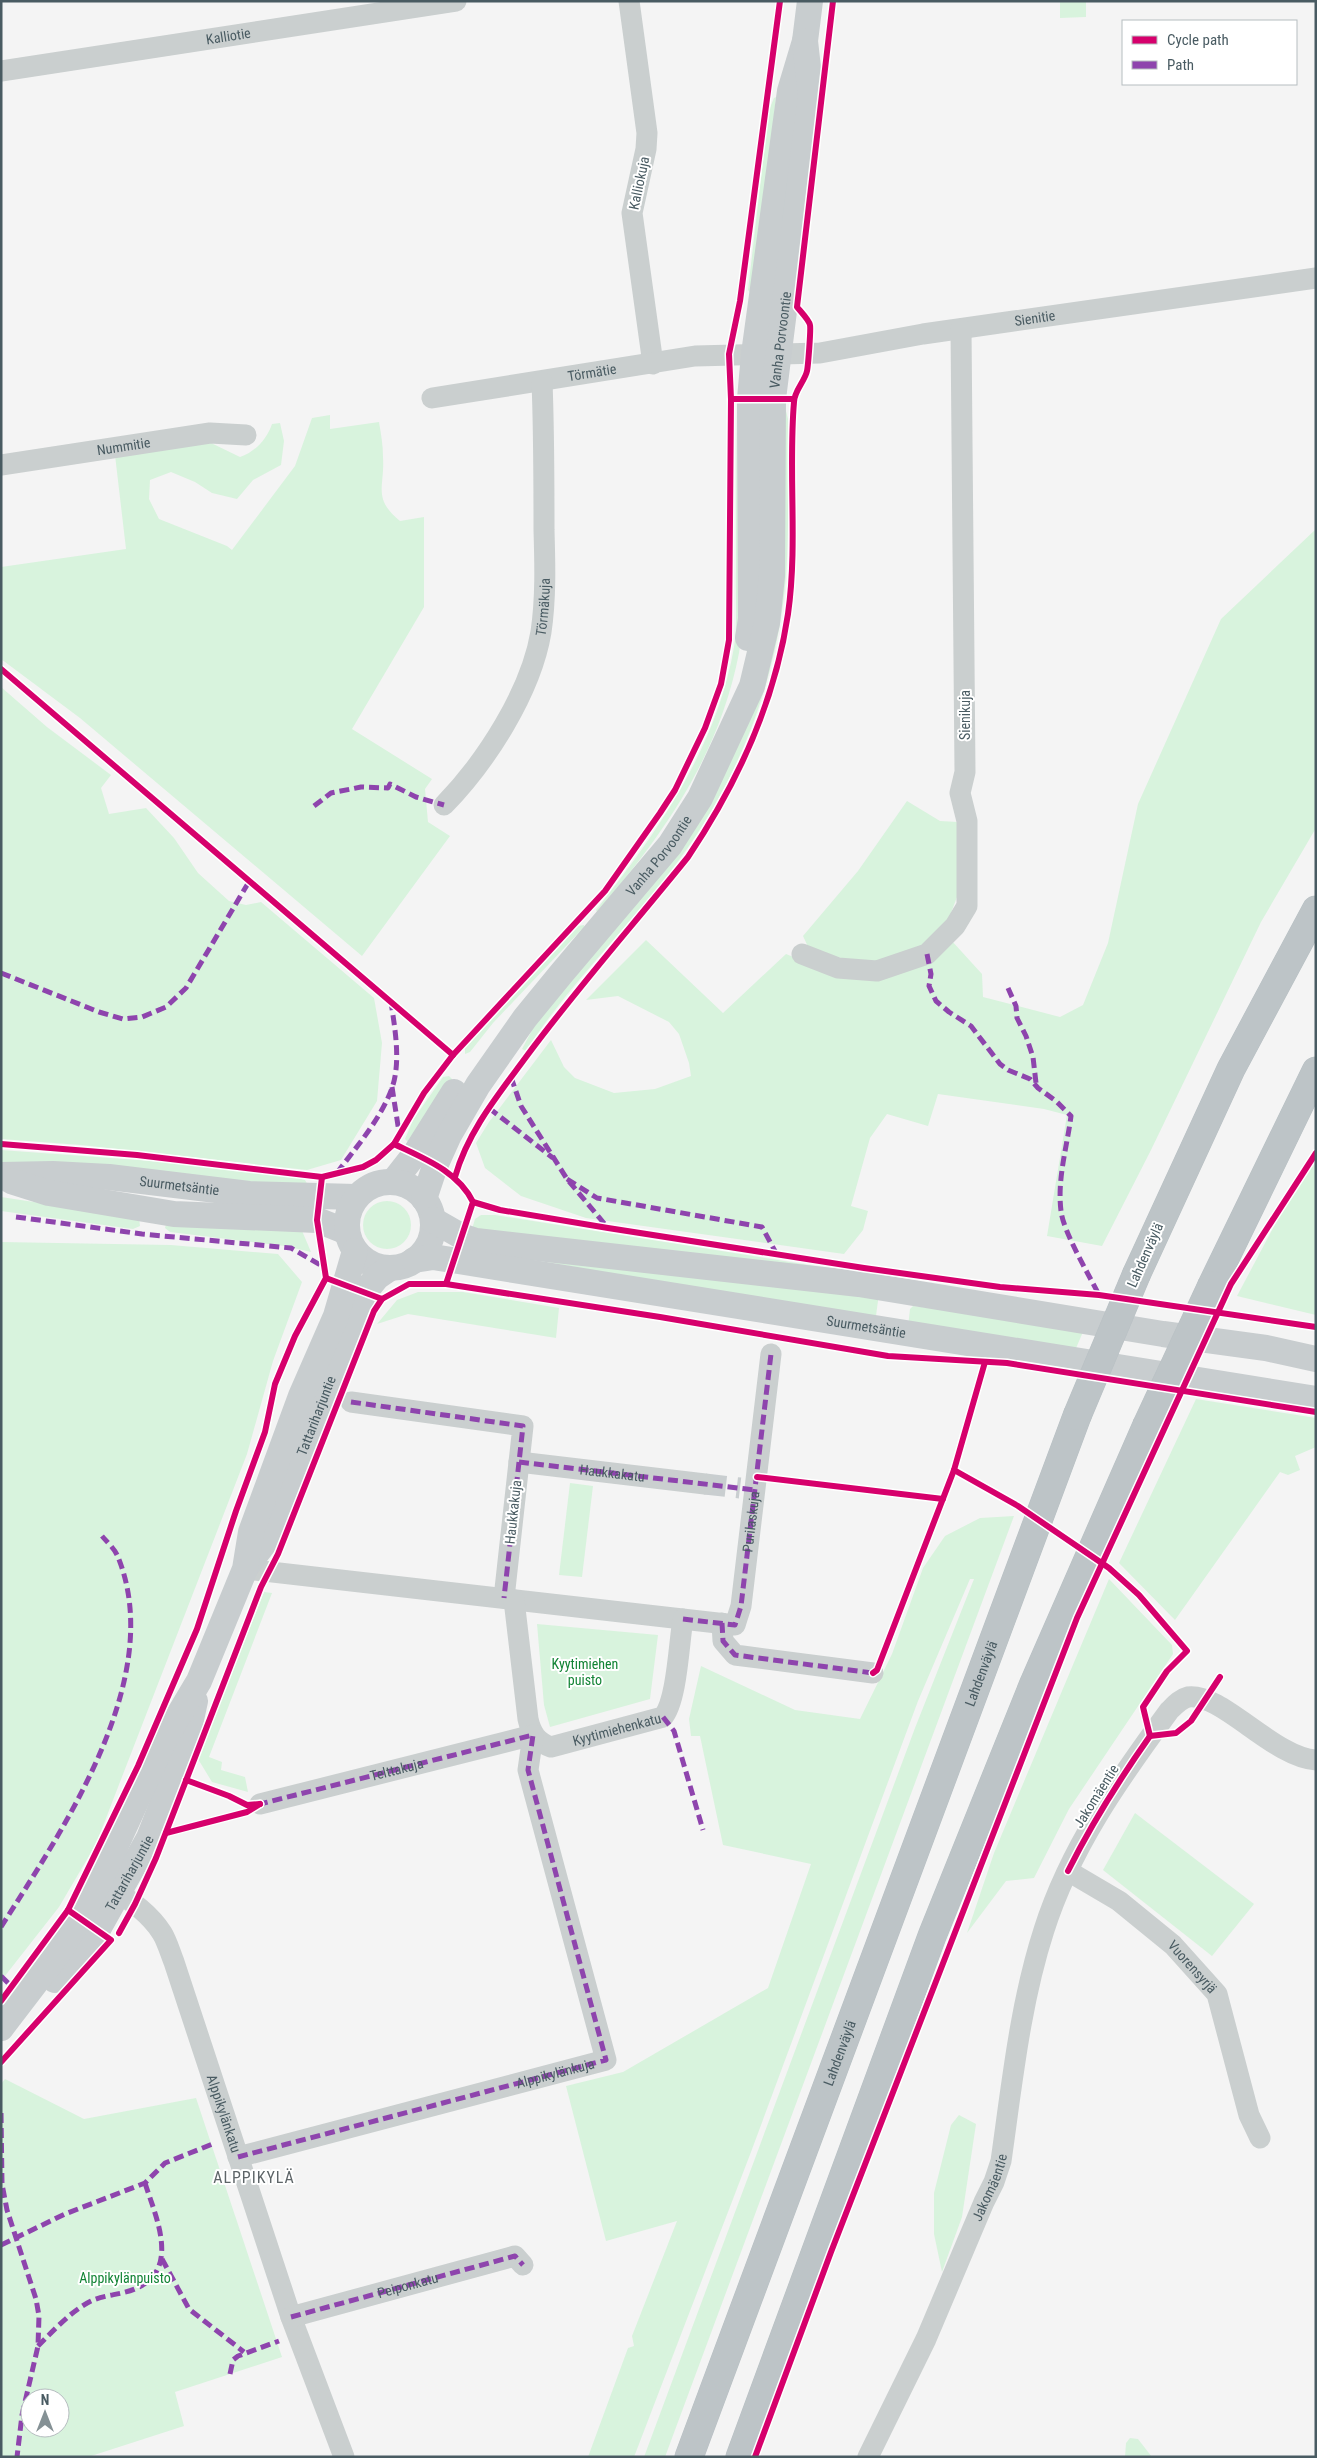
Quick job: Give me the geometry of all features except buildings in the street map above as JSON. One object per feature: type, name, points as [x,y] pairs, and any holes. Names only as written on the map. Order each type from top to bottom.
[{"type":"highway","name":"Lahdenväylä","points":[[689,2457],[1077,1416],[1137,1273],[1231,1070],[1316,910]]},
{"type":"highway","points":[[740,2457],[932,1936],[1034,1683],[1146,1427],[1212,1285],[1316,1071]]},
{"type":"main road","name":"Vanha Porvoontie","points":[[428,1210],[435,1166],[449,1135],[478,1085],[525,1018],[670,845],[700,798],[752,686],[767,623],[772,576],[773,399],[767,354],[790,91],[805,41],[810,1]]},
{"type":"main road","name":"Vanha Porvoontie","points":[[393,1182],[415,1154],[488,1040],[516,1008],[561,974]]},
{"type":"main road","name":"Suurmetsäntie","points":[[1,1176],[53,1174],[110,1177],[249,1194],[356,1197]]},
{"type":"main road","name":"Suurmetsäntie","points":[[1,1176],[49,1193],[174,1214],[317,1220],[351,1241]]},
{"type":"main road","points":[[428,1210],[431,1238],[424,1250],[402,1264],[376,1265],[364,1259],[351,1241],[347,1219],[356,1197],[366,1188],[378,1183],[393,1182],[412,1188],[428,1210],[461,1236],[476,1241],[859,1284],[1163,1334],[1266,1348],[1316,1359]]},
{"type":"main road","name":"Tattariharjuntie","points":[[1,2030],[69,1966],[97,1931],[110,1887],[149,1838],[185,1747],[199,1681],[245,1569],[251,1532],[301,1396],[336,1316],[351,1241]]},
{"type":"main road","name":"Suurmetsäntie","points":[[402,1264],[433,1258],[490,1266],[1316,1399]]},
{"type":"main road","name":"Tattariharjuntie","points":[[245,1569],[269,1538],[364,1293],[377,1276],[402,1264]]},
{"type":"street","name":"Kalliotie","points":[[1,71],[456,1]]},
{"type":"street","name":"Kalliokuja","points":[[629,1],[647,133],[646,149],[632,213],[653,364]]},
{"type":"street","name":"Sienitie","points":[[767,354],[820,353],[961,328],[1316,278]]},
{"type":"street","name":"Sienikuja","points":[[802,954],[838,968],[877,971],[927,954],[954,926],[967,906],[967,821],[960,793],[965,772],[961,328]]},
{"type":"street","name":"Törmätie","points":[[432,398],[542,382],[695,356],[767,354]]},
{"type":"street","name":"Törmäkuja","points":[[444,805],[466,783],[514,707],[530,671],[541,633],[545,588],[542,382]]},
{"type":"street","name":"Nummitie","points":[[1,466],[210,433],[246,436]]},
{"type":"street","name":"Purilaskuja","points":[[722,1623],[735,1625],[741,1606],[748,1489],[771,1354]]},
{"type":"street","name":"Haukkakuja","points":[[351,1402],[523,1426],[509,1599]]},
{"type":"street","name":"Haukkakatu","points":[[519,1462],[705,1484]]},
{"type":"street","points":[[245,1569],[722,1623],[723,1641],[736,1655],[873,1673]]},
{"type":"street","points":[[509,1599],[525,1707],[534,1735]]},
{"type":"street","name":"Kyytimiehenkatu","points":[[534,1735],[541,1744],[557,1746],[663,1717],[667,1712],[672,1697],[682,1619]]},
{"type":"street","name":"Jakomäentie","points":[[868,2457],[926,2339],[994,2182],[1001,2160],[1030,1984],[1044,1930],[1068,1871],[1088,1830],[1118,1782],[1169,1711],[1178,1702],[1187,1697],[1207,1699],[1292,1755],[1316,1760]]},
{"type":"street","name":"Telttakuja","points":[[260,1804],[534,1735]]},
{"type":"street","name":"Alppikylänkuja","points":[[238,2157],[606,2060],[528,1770],[534,1735]]},
{"type":"street","name":"Vuorensyrjä","points":[[1068,1871],[1091,1883],[1119,1902],[1173,1945],[1217,1994],[1248,2115],[1260,2138]]},
{"type":"street","name":"Alppikylänkatu","points":[[110,1887],[135,1904],[162,1933],[174,1962],[291,2316],[344,2457]]},
{"type":"street","name":"Peiponkatu","points":[[291,2316],[514,2256],[523,2264]]},
{"type":"green space","points":[[1060,1],[1086,1],[1086,17],[1060,18]]},
{"type":"green space","points":[[776,97],[754,297],[748,290],[769,110]]},
{"type":"green space","points":[[744,407],[741,642],[730,691],[718,726],[686,792],[645,853],[597,912],[596,910],[641,850],[682,787],[714,719],[726,684],[736,628],[737,412]]},
{"type":"green space","points":[[785,407],[788,419],[788,512],[787,559],[783,604],[769,672],[747,738],[717,802],[679,860],[562,1001],[526,1051],[522,1049],[538,1019],[743,732]]},
{"type":"green space","points":[[330,415],[330,429],[379,422],[383,453],[382,492],[386,506],[400,521],[424,517],[424,607],[352,729],[432,779],[425,789],[428,822],[450,836],[362,956],[80,718],[1,659],[1,567],[126,549],[115,455],[207,441],[240,457],[251,452],[260,444],[272,424],[280,423],[284,441],[281,465],[253,480],[237,499],[212,493],[195,482],[171,472],[150,480],[149,499],[159,519],[227,546],[232,550],[295,466],[312,418]]},
{"type":"green space","points":[[1316,529],[1316,828],[1261,922],[1151,1150],[1102,1246],[1047,1236],[1067,1115],[1044,1109],[938,1094],[928,1126],[887,1114],[870,1138],[851,1206],[868,1211],[863,1230],[844,1254],[586,1218],[521,1196],[485,1168],[476,1143],[489,1122],[551,1040],[564,1067],[575,1078],[614,1093],[655,1089],[691,1076],[689,1063],[679,1034],[669,1022],[618,996],[586,1000],[646,940],[723,1013],[786,954],[838,975],[951,940],[982,974],[983,997],[1060,1017],[1083,1005],[1108,943],[1138,804],[1221,619]]},
{"type":"green space","points":[[1,687],[47,727],[111,775],[101,788],[109,814],[146,808],[174,838],[198,873],[229,901],[246,905],[261,902],[374,998],[382,1043],[377,1101],[341,1160],[307,1170],[81,1145],[1,1139]]},
{"type":"green space","points":[[907,801],[940,821],[958,822],[960,889],[948,921],[924,949],[876,966],[810,951],[803,936],[858,871]]},
{"type":"green space","points":[[584,925],[493,1023],[470,1052],[465,1054],[465,1048],[578,926]]},
{"type":"green space","points":[[449,1076],[452,1079],[411,1145],[405,1139],[413,1120],[443,1077]]},
{"type":"green space","points":[[1316,1147],[1316,1315],[1237,1296]]},
{"type":"green space","points":[[1,1150],[179,1163],[295,1177],[305,1180],[310,1189],[1,1164]]},
{"type":"green space","points":[[1,1197],[139,1218],[140,1226],[133,1229],[1,1211]]},
{"type":"green space","points":[[387,1201],[396,1203],[404,1208],[409,1216],[411,1225],[409,1234],[404,1242],[396,1247],[387,1249],[378,1247],[370,1242],[365,1234],[363,1225],[365,1216],[370,1208],[378,1203]]},
{"type":"green space","points":[[481,1215],[495,1215],[847,1271],[472,1229],[475,1219]]},
{"type":"green space","points":[[167,1221],[300,1226],[311,1252],[285,1246],[170,1232],[165,1228]]},
{"type":"green space","points":[[1,1242],[171,1245],[278,1254],[302,1282],[273,1361],[247,1454],[96,1844],[59,1907],[1,1981]]},
{"type":"green space","points":[[466,1247],[878,1299],[875,1323]]},
{"type":"green space","points":[[418,1292],[463,1292],[559,1308],[556,1338],[408,1314],[377,1324],[397,1300]]},
{"type":"green space","points":[[913,1306],[1085,1327],[1074,1353],[908,1327],[910,1309]]},
{"type":"green space","points":[[1196,1399],[1316,1418],[1316,1447],[1295,1456],[1300,1470],[1288,1475],[1280,1472],[1175,1620],[1119,1563]]},
{"type":"green space","points":[[570,1483],[593,1486],[582,1577],[559,1575]]},
{"type":"green space","points":[[1014,1516],[665,2457],[644,2457],[915,1728],[974,1579],[970,1579],[918,1701],[751,2152],[634,2457],[588,2457],[628,2348],[634,2346],[632,2336],[677,2221],[606,2241],[566,2086],[623,2072],[768,1988],[811,1864],[723,1845],[700,1736],[691,1736],[689,1719],[701,1666],[795,1710],[860,1719],[892,1654],[923,1568],[945,1536],[980,1518]]},
{"type":"green space","points":[[1109,1579],[1172,1645],[1173,1654],[1069,1809],[1034,1878],[1006,1881],[967,1933],[994,1853]]},
{"type":"green space","points":[[264,1592],[272,1593],[209,1757],[222,1762],[221,1770],[245,1777],[248,1792],[212,1782],[198,1759]]},
{"type":"green space","name":"Kyytimiehen puisto","points":[[537,1624],[658,1635],[650,1699],[550,1727],[544,1705]]},
{"type":"green space","points":[[1135,1813],[1254,1904],[1212,1956],[1103,1870]]},
{"type":"green space","name":"Alppikylänpuisto","points":[[5,2079],[84,2119],[196,2098],[282,2357],[175,2392],[184,2426],[88,2457],[1,2457],[1,2084]]},
{"type":"green space","points":[[959,2115],[976,2124],[962,2217],[942,2272],[934,2234],[934,2193],[951,2125]]},
{"type":"green space","points":[[1130,2438],[1138,2439],[1152,2457],[1125,2457],[1126,2443]]},
{"type":"tunnel","points":[[705,1484],[740,1488]]},
{"type":"marked path","points":[[314,806],[331,793],[361,787],[388,788],[390,784],[416,797],[444,805]]},
{"type":"marked path","points":[[1,973],[99,1012],[123,1019],[142,1017],[166,1007],[186,988],[250,880]]},
{"type":"marked path","points":[[927,954],[931,974],[929,986],[936,1001],[971,1026],[1000,1064],[1008,1070],[1030,1079],[1071,1116],[1061,1175],[1061,1211],[1066,1230],[1099,1295]]},
{"type":"marked path","points":[[1008,988],[1016,1006],[1017,1018],[1033,1057],[1036,1083]]},
{"type":"marked path","points":[[337,1173],[375,1122],[392,1088],[397,1056],[391,1002]]},
{"type":"marked path","points":[[511,1077],[521,1106],[567,1179],[608,1228]]},
{"type":"marked path","points":[[392,1087],[399,1132]]},
{"type":"marked path","points":[[489,1108],[553,1158]]},
{"type":"marked path","points":[[567,1179],[597,1198],[762,1227],[776,1253]]},
{"type":"marked path","points":[[16,1217],[142,1234],[291,1248],[324,1267]]},
{"type":"marked path","points":[[683,1619],[735,1625],[741,1606],[771,1354]]},
{"type":"marked path","points":[[351,1402],[523,1426],[504,1598]]},
{"type":"marked path","points":[[519,1462],[755,1490]]},
{"type":"marked path","points":[[1,1927],[78,1799],[101,1751],[119,1701],[129,1652],[130,1604],[118,1557],[102,1536]]},
{"type":"marked path","points":[[722,1623],[723,1641],[735,1655],[873,1673]]},
{"type":"marked path","points":[[663,1717],[674,1731],[703,1830]]},
{"type":"marked path","points":[[238,2157],[606,2060],[528,1770],[533,1735],[260,1804]]},
{"type":"marked path","points":[[1,1976],[12,1987]]},
{"type":"marked path","points":[[1,2113],[2,2184],[7,2210],[36,2299],[39,2316],[38,2346],[22,2415],[17,2457]]},
{"type":"marked path","points":[[1,2245],[65,2214],[145,2183],[165,2163],[215,2143]]},
{"type":"marked path","points":[[38,2346],[63,2321],[84,2305],[97,2299],[127,2292],[139,2287],[151,2278],[159,2267],[162,2254],[161,2240],[145,2183]]},
{"type":"marked path","points":[[291,2317],[515,2256],[523,2265]]},
{"type":"marked path","points":[[162,2259],[189,2309],[244,2352]]},
{"type":"marked path","points":[[230,2374],[233,2360],[238,2356],[279,2341]]},
{"type":"cycle path","points":[[1,1144],[137,1155],[322,1177],[363,1167],[376,1160],[394,1144],[424,1093],[453,1055],[605,891],[660,813],[675,790],[705,728],[721,684],[729,640],[731,399],[729,354],[740,301],[780,1]]},
{"type":"cycle path","points":[[455,1177],[476,1129],[526,1057],[565,1006],[688,857],[738,771],[764,710],[782,646],[791,588],[793,535],[792,428],[794,398],[807,371],[810,340],[809,323],[797,307],[833,1]]},
{"type":"cycle path","points":[[731,399],[794,399]]},
{"type":"cycle path","points":[[1,669],[453,1055]]},
{"type":"cycle path","points":[[394,1144],[428,1160],[449,1174],[466,1191],[473,1202],[446,1284]]},
{"type":"cycle path","points":[[755,2457],[831,2252],[1077,1618],[1231,1284],[1316,1153]]},
{"type":"cycle path","points":[[1,2001],[68,1910],[138,1766],[197,1629],[236,1511],[265,1432],[275,1384],[295,1336],[326,1278],[317,1220],[322,1177]]},
{"type":"cycle path","points":[[473,1202],[500,1210],[864,1268],[1000,1287],[1099,1295],[1316,1327]]},
{"type":"cycle path","points":[[326,1278],[382,1299],[409,1284],[446,1284],[660,1317],[888,1356],[1007,1363],[1316,1412]]},
{"type":"cycle path","points":[[119,1933],[135,1904],[156,1858],[261,1587],[278,1554],[374,1311],[382,1299]]},
{"type":"cycle path","points":[[873,1673],[877,1670],[954,1470],[985,1362]]},
{"type":"cycle path","points":[[954,1470],[1018,1506],[1109,1568],[1139,1595],[1187,1651],[1167,1671],[1143,1707],[1150,1736]]},
{"type":"cycle path","points":[[757,1477],[943,1499]]},
{"type":"cycle path","points":[[1150,1736],[1176,1733],[1191,1721],[1220,1677]]},
{"type":"cycle path","points":[[1068,1871],[1106,1802],[1150,1736]]},
{"type":"cycle path","points":[[186,1780],[229,1796],[247,1805],[260,1804]]},
{"type":"cycle path","points":[[166,1833],[247,1812],[260,1804]]},
{"type":"cycle path","points":[[1,2062],[111,1940],[68,1910]]},
{"type":"district","name":"ALPPIKYLÄ","points":[[254,2177]]}]
